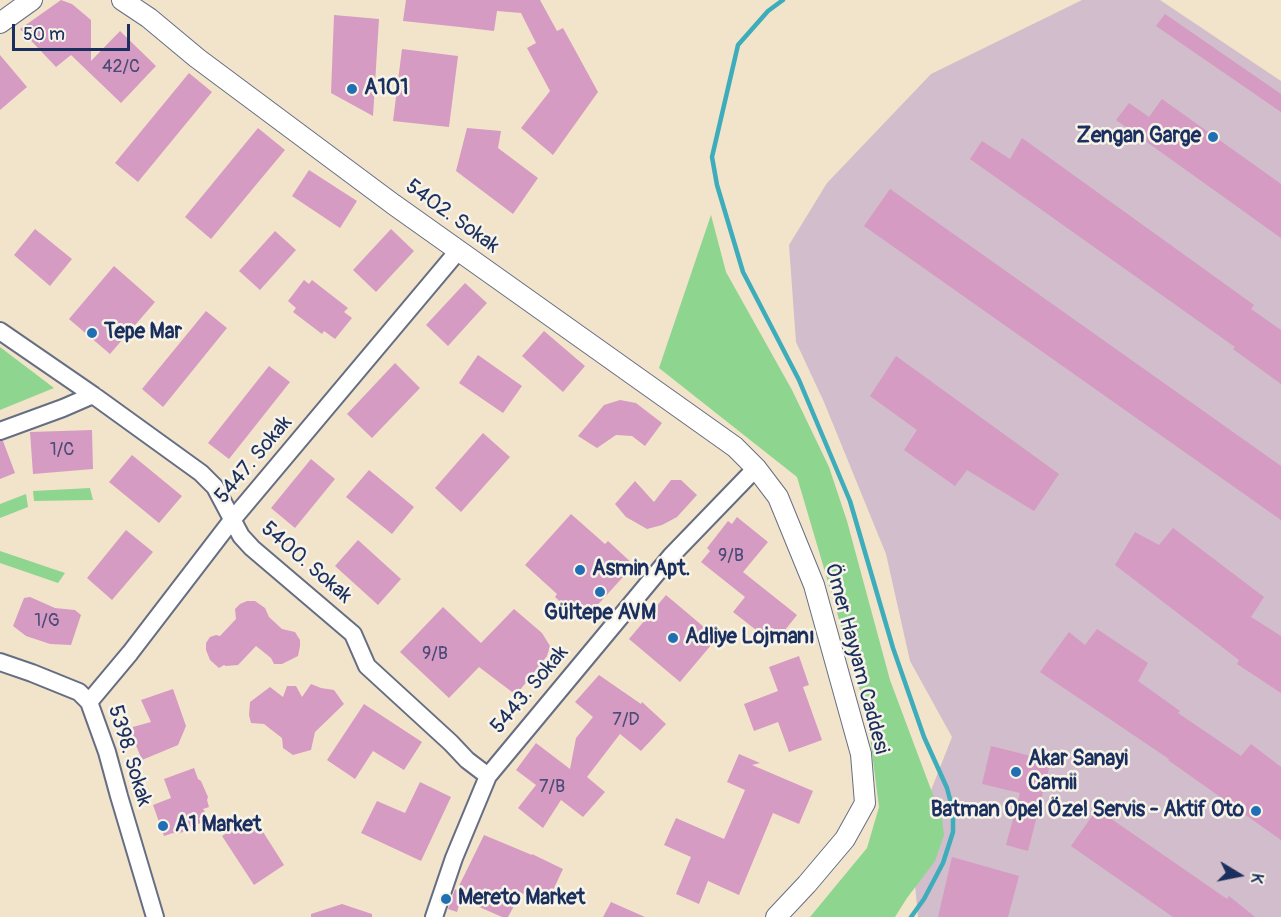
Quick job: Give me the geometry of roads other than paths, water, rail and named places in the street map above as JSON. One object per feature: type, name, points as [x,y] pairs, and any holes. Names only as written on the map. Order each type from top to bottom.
[{"type":"street","points":[[0,23],[32,0]]},
{"type":"street","name":"5402. Sokak","points":[[122,0],[458,251],[735,447],[756,468]]},
{"type":"street","name":"5447. Sokak","points":[[89,702],[130,653],[232,520],[458,251]]},
{"type":"street","name":"5400. Sokak","points":[[0,331],[93,395],[215,486],[241,536],[252,548],[353,634],[367,666],[451,742],[467,760],[488,776]]},
{"type":"street","points":[[0,431],[93,395]]},
{"type":"street","name":"5443. Sokak","points":[[434,917],[454,858],[488,776],[671,556],[756,468]]},
{"type":"street","name":"Ömer Hayyam Caddesi","points":[[756,468],[778,497],[814,585],[861,754],[865,803],[844,839],[776,917]]},
{"type":"street","name":"5398. Sokak","points":[[0,662],[79,692],[89,702],[107,752],[155,917]]},
{"type":"waterway","points":[[783,0],[768,11],[738,45],[712,157],[717,185],[743,272],[799,380],[850,501],[893,648],[924,737],[947,788],[953,811],[953,832],[943,863],[924,899],[911,917]]},
{"type":"place","name":"A101","points":[[352,89]]},
{"type":"place","name":"Zengan Garge","points":[[1213,137]]},
{"type":"place","name":"Tepe Mar","points":[[92,333]]},
{"type":"place","name":"Asmin Apt.","points":[[580,570]]},
{"type":"place","name":"Gültepe AVM","points":[[600,592]]},
{"type":"place","name":"Adliye Lojmanı","points":[[673,638]]},
{"type":"place","name":"Akar Sanayi Camii","points":[[1016,772]]},
{"type":"place","name":"Batman Opel Özel Servis - Aktif Oto","points":[[1256,811]]},
{"type":"place","name":"A1 Market","points":[[163,826]]},
{"type":"place","name":"Mereto Market","points":[[446,899]]}]
